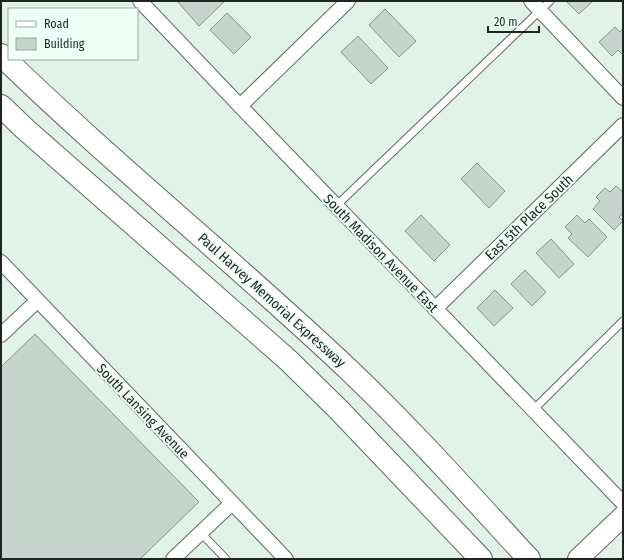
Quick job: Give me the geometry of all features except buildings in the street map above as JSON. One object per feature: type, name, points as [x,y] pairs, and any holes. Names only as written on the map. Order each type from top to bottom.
[{"type":"highway","name":"Paul Harvey Memorial Expressway","points":[[1,56],[43,96],[252,280],[351,372],[404,425],[529,559]]},
{"type":"highway","points":[[1,106],[25,129],[288,360],[338,409],[481,559]]},
{"type":"street","name":"South Madison Avenue East","points":[[140,1],[623,504]]},
{"type":"street","points":[[240,106],[348,1]]},
{"type":"street","points":[[540,4],[623,98]]},
{"type":"street","name":"East 5th Place South","points":[[435,308],[623,125]]},
{"type":"street","name":"South Lansing Avenue","points":[[1,262],[286,559]]},
{"type":"street","points":[[1,335],[37,301]]},
{"type":"street","points":[[173,559],[232,503]]},
{"type":"street","points":[[578,559],[623,516]]},
{"type":"lane","points":[[336,206],[540,4]]},
{"type":"lane","points":[[533,410],[623,321]]},
{"type":"lane","points":[[201,532],[226,559]]}]
